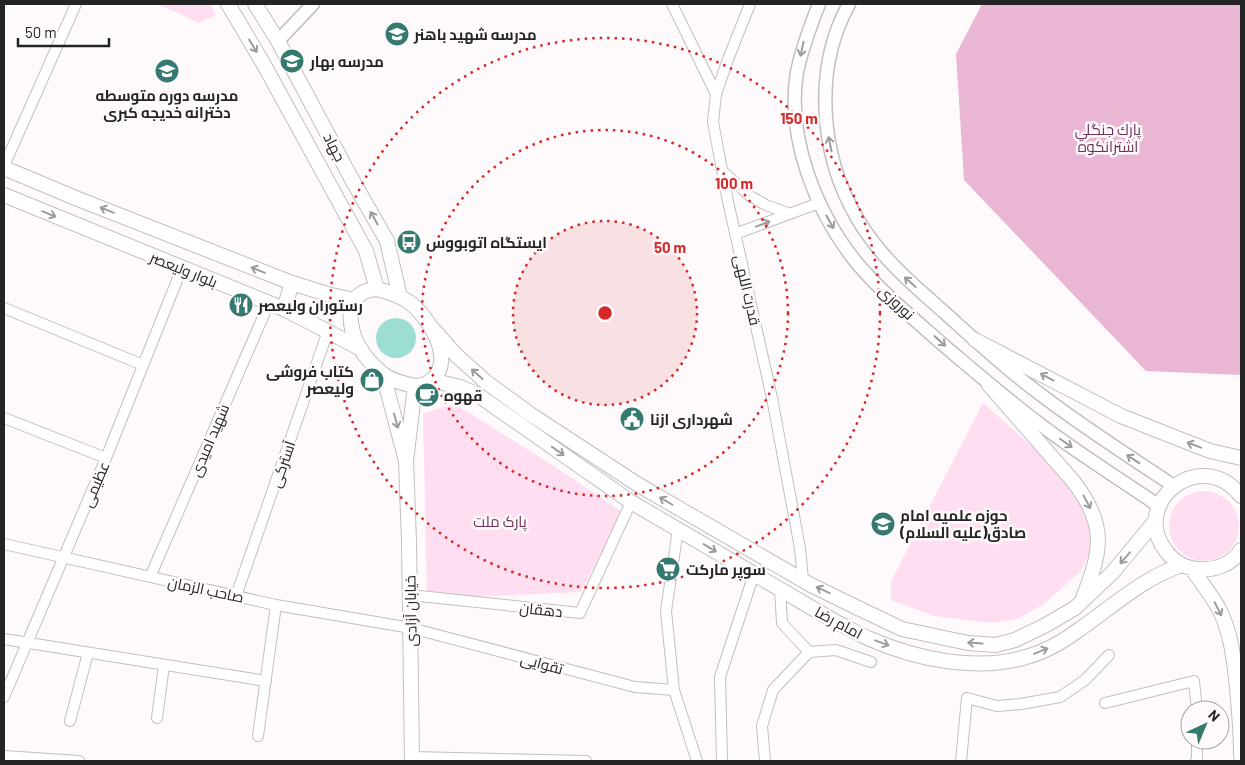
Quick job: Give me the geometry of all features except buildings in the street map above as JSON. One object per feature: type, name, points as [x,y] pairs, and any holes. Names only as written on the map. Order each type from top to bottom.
[{"type":"main road","name":"جهاد","points":[[228,4],[366,251],[377,289]]},
{"type":"main road","name":"جهاد","points":[[255,4],[278,40],[350,176],[387,241],[400,297]]},
{"type":"main road","name":"بلوار ولیعصر","points":[[4,167],[78,199],[292,283],[354,300]]},
{"type":"main road","name":"بلوار ولیعصر","points":[[4,195],[284,309],[361,349]]},
{"type":"main road","points":[[366,251],[387,241]]},
{"type":"main road","points":[[284,309],[292,283]]},
{"type":"main road","points":[[377,289],[400,297],[422,314],[434,330],[440,348],[441,363],[437,376],[427,384],[414,386],[399,382],[383,374],[369,361],[358,345],[352,328],[350,312],[354,300],[363,292],[377,289]]},
{"type":"main road","name":"امام رضا","points":[[434,330],[456,355],[486,382],[530,414],[637,484],[803,580],[860,609],[902,629],[968,643],[996,645],[1015,640],[1046,626],[1075,608],[1113,572],[1158,513],[1165,495],[1174,486]]},
{"type":"main road","points":[[975,340],[1121,416],[1210,451],[1241,458]]},
{"type":"main road","points":[[383,374],[406,461]]},
{"type":"main road","name":"امام رضا","points":[[432,380],[460,387],[478,395],[631,502],[836,622],[870,639],[934,659],[963,663],[998,662],[1026,657],[1052,647],[1166,570],[1187,567]]},
{"type":"main road","points":[[989,385],[1074,481],[1092,511],[1096,523],[1097,560],[1081,602]]},
{"type":"main road","points":[[406,461],[414,386]]},
{"type":"main road","name":"خیابان آزادی","points":[[406,461],[411,628],[412,759]]},
{"type":"main road","points":[[1174,486],[1185,479],[1209,476],[1232,486],[1241,495]]},
{"type":"main road","points":[[1158,513],[1157,534],[1162,546],[1171,557],[1187,567],[1214,601],[1229,634],[1235,668],[1241,728],[1241,756]]},
{"type":"main road","points":[[1187,567],[1205,570],[1218,568],[1241,555]]},
{"type":"street","points":[[4,167],[76,4]]},
{"type":"street","points":[[278,40],[313,4]]},
{"type":"street","points":[[672,4],[716,94]]},
{"type":"street","name":"قدرت اللهی","points":[[750,4],[716,94],[713,122],[735,234],[774,407],[800,548],[803,580]]},
{"type":"street","name":"نوروزی","points":[[819,4],[804,41],[797,74],[795,104],[798,138],[806,172],[819,203],[833,229],[857,262],[888,295],[989,385],[1158,513]]},
{"type":"street","name":"نوروزی","points":[[849,4],[842,16],[831,48],[825,100],[827,132],[834,163],[857,218],[876,246],[905,277],[975,340],[1036,391],[1096,435],[1174,486]]},
{"type":"street","points":[[722,172],[750,196],[766,205],[790,214]]},
{"type":"street","points":[[735,234],[819,203]]},
{"type":"street","name":"عظیمی","points":[[5,693],[106,458],[182,268]]},
{"type":"street","name":"شهید امیدی","points":[[150,577],[269,303]]},
{"type":"street","points":[[4,308],[143,364]]},
{"type":"street","name":"آسترکی","points":[[236,596],[328,331]]},
{"type":"street","points":[[4,418],[106,458]]},
{"type":"street","name":"دهقان","points":[[410,594],[580,613],[631,502]]},
{"type":"street","points":[[678,528],[666,611],[674,690],[697,761]]},
{"type":"street","name":"صاحب الزمان","points":[[4,544],[276,605],[411,628]]},
{"type":"street","points":[[722,761],[720,677],[754,574]]},
{"type":"street","points":[[780,589],[782,623],[809,652]]},
{"type":"street","points":[[258,736],[276,605]]},
{"type":"street","name":"تقوایی","points":[[411,628],[635,687],[674,690]]},
{"type":"street","points":[[4,639],[266,681]]},
{"type":"street","points":[[765,761],[762,726],[773,690],[809,652],[836,650],[871,662]]},
{"type":"street","points":[[70,722],[88,653]]},
{"type":"street","points":[[961,761],[967,698],[998,706],[1060,697],[1085,680],[1109,655]]},
{"type":"street","points":[[157,718],[164,665]]},
{"type":"street","points":[[1105,703],[1194,681],[1195,700]]},
{"type":"street","points":[[4,756],[79,761]]},
{"type":"street","points":[[412,759],[586,761]]},
{"type":"green space","points":[[158,4],[210,4],[216,15],[199,23]]},
{"type":"green space","name":"پارك جنگلي اشترانكوه","points":[[982,4],[1241,4],[1241,375],[1146,371],[964,180],[956,54]]},
{"type":"green space","points":[[983,403],[1031,445],[1065,483],[1080,506],[1090,530],[1092,549],[1081,571],[1044,604],[1017,619],[992,623],[934,616],[891,600],[891,581]]},
{"type":"green space","name":"پارک ملت","points":[[455,404],[560,470],[622,512],[581,592],[427,599],[423,413]]},
{"type":"green space","points":[[1204,491],[1217,494],[1229,501],[1236,513],[1239,526],[1236,539],[1229,551],[1217,558],[1204,561],[1191,558],[1179,551],[1172,539],[1169,526],[1172,513],[1179,501],[1191,494]]},
{"type":"shaded area","points":[[396,318],[410,324],[416,338],[410,352],[396,358],[382,352],[376,338],[382,324]]},
{"type":"place","name":"مدرسه شهید باهنر","points":[[397,34]]},
{"type":"place","name":"مدرسه بهار","points":[[292,61]]},
{"type":"place","name":"مدرسه دوره متوسطه دخترانه خدیجه کبری","points":[[167,71]]},
{"type":"place","name":"ایستگاه اتوبووس","points":[[409,242]]},
{"type":"place","name":"رستوران ولیعصر","points":[[241,305]]},
{"type":"place","name":"کتاب فروشی ولیعصر","points":[[372,380]]},
{"type":"place","name":"قهوه","points":[[427,395]]},
{"type":"place","name":"شهرداری ازنا","points":[[632,419]]},
{"type":"place","name":"حوزه علمیه امام صادق(علیه السلام)","points":[[883,524]]},
{"type":"place","name":"سوپر مارکت","points":[[668,569]]}]
